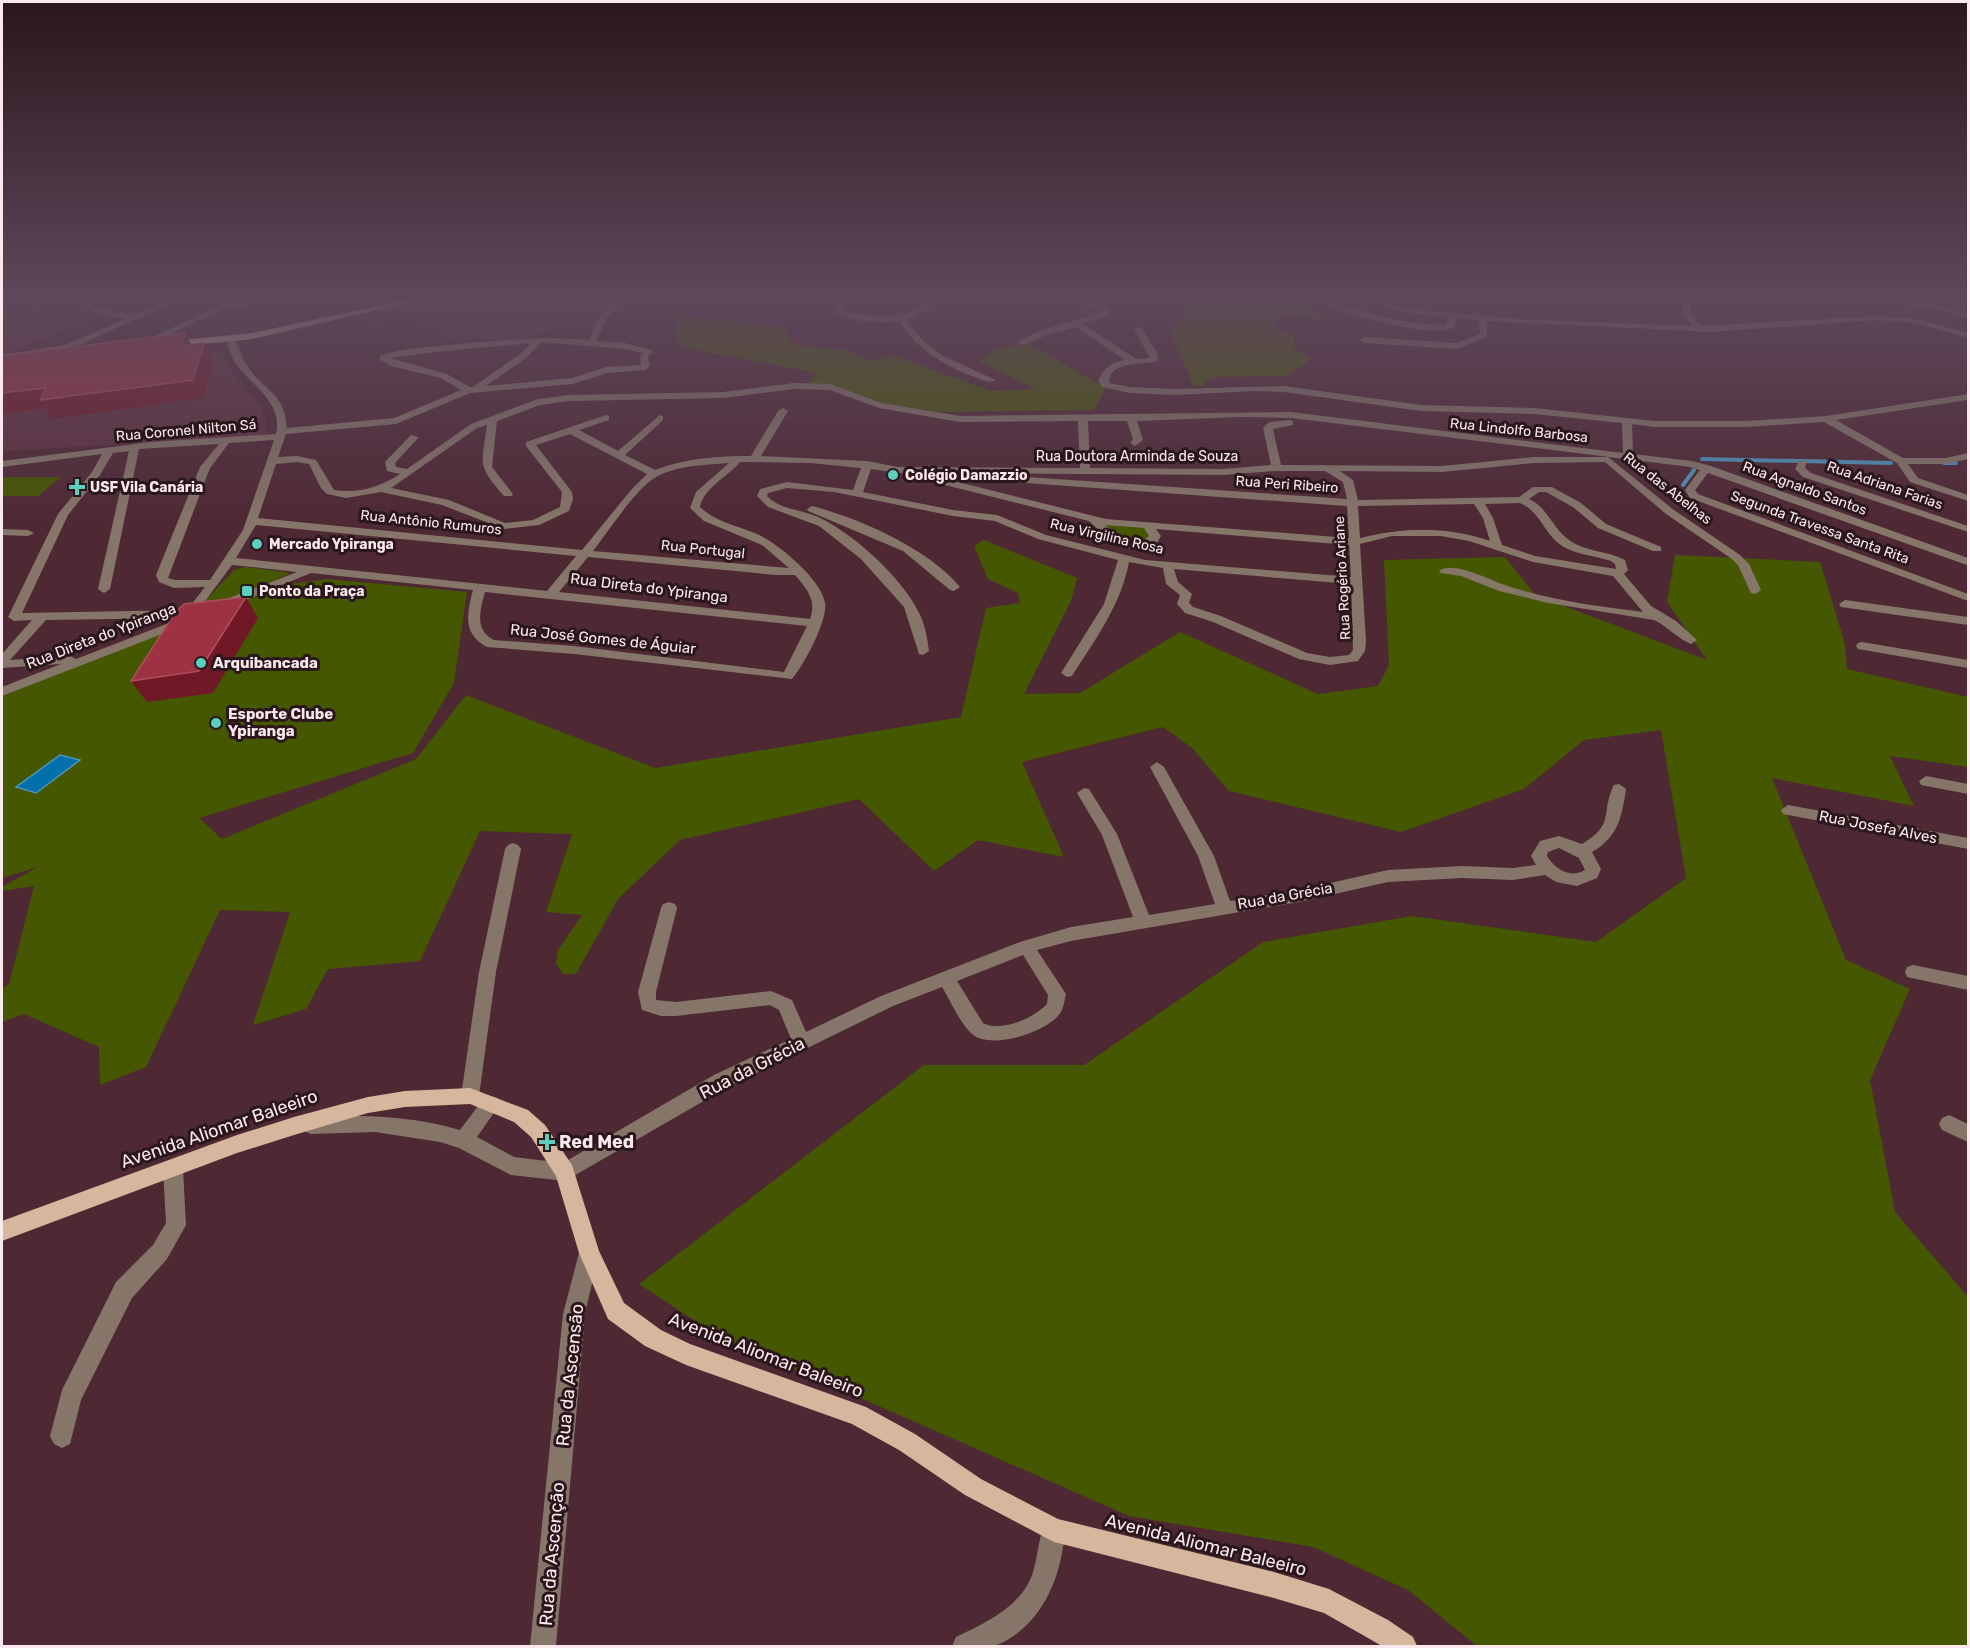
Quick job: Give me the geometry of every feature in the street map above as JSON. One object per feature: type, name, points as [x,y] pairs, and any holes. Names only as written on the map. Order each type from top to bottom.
[{"type":"main road","name":"Avenida Aliomar Baleeiro","points":[[2,1231],[237,1144],[294,1126],[368,1105],[471,1086],[491,1104],[521,1116],[538,1131],[565,1172],[589,1253],[616,1311],[653,1338],[686,1354],[858,1415],[907,1442],[972,1487],[1054,1530],[1275,1585],[1329,1602],[1379,1629],[1404,1647]]},
{"type":"street","points":[[2,663],[42,617],[187,617],[229,561],[253,520],[281,434],[281,413],[276,403],[250,374]]},
{"type":"street","points":[[436,374],[473,389],[573,381],[594,374]]},
{"type":"street","points":[[473,389],[495,374]]},
{"type":"street","points":[[975,374],[991,380]]},
{"type":"street","points":[[1106,374],[1103,381],[1105,385],[1130,390],[1176,392],[1255,388],[1284,389],[1421,408],[1534,411],[1627,422],[1726,425],[1826,419],[1968,397]]},
{"type":"street","name":"Rua Lindolfo Barbosa","points":[[271,461],[297,459],[312,462],[319,471],[326,488],[336,494],[355,494],[381,489],[409,472],[465,431],[529,404],[553,399],[717,395],[770,387],[808,385],[831,387],[879,405],[947,418],[1131,418],[1242,414],[1316,417],[1458,437],[1624,455]]},
{"type":"street","name":"Rua Coronel Nilton Sá","points":[[42,617],[14,617],[63,514],[96,473],[109,451],[226,441],[396,421],[473,389]]},
{"type":"street","points":[[754,460],[783,411]]},
{"type":"street","points":[[1083,417],[1085,470]]},
{"type":"street","points":[[1276,468],[1268,426],[1316,417]]},
{"type":"street","points":[[492,418],[487,467],[490,474],[508,494]]},
{"type":"street","points":[[381,489],[445,502],[497,525],[513,526],[535,523],[565,509],[568,499],[567,492],[530,446],[537,440],[606,418]]},
{"type":"street","points":[[618,455],[660,418]]},
{"type":"street","points":[[1131,418],[1138,440],[1135,443]]},
{"type":"street","points":[[1826,419],[1901,461],[1914,480],[1968,498]]},
{"type":"street","points":[[1624,455],[1627,422]]},
{"type":"street","points":[[551,594],[644,482],[654,474],[569,429]]},
{"type":"street","points":[[409,472],[391,469],[390,462],[414,437]]},
{"type":"street","points":[[214,583],[174,584],[163,580],[162,575],[205,467],[226,441]]},
{"type":"street","points":[[104,589],[135,447]]},
{"type":"street","points":[[2,464],[109,451]]},
{"type":"street","name":"Rua Doutora Arminda de Souza","points":[[654,474],[693,463],[737,460],[827,460],[898,470],[1223,472],[1276,468],[1434,470],[1484,467],[1533,460],[1608,460],[1624,455]]},
{"type":"street","name":"Rua Agnaldo Santos","points":[[1624,455],[1707,468],[1968,562]]},
{"type":"street","points":[[1901,461],[1957,459],[1968,456]]},
{"type":"street","points":[[1957,459],[1968,465]]},
{"type":"street","points":[[737,460],[728,471],[699,495],[695,508],[708,518],[769,544],[797,571],[813,588],[819,602],[814,623]]},
{"type":"street","name":"Rua das Abelhas","points":[[1608,460],[1670,512],[1743,564],[1755,590]]},
{"type":"street","name":"Rua Adriana Farias","points":[[1803,463],[1800,469],[1807,475],[1968,529]]},
{"type":"street","points":[[858,492],[867,464]]},
{"type":"street","name":"Rua Rogério Ariane","points":[[1168,566],[1172,584],[1186,594],[1183,604],[1185,608],[1304,656],[1322,660],[1349,660],[1355,657],[1359,651],[1352,490],[1348,480],[1325,468]]},
{"type":"street","name":"Segunda Travessa Santa Rita","points":[[1707,468],[1690,490],[1694,496],[1968,598]]},
{"type":"street","points":[[898,470],[1097,524],[1356,542],[1392,533],[1426,531],[1457,535],[1533,559],[1617,573],[1622,570],[1621,562],[1567,544],[1553,530],[1540,508],[1521,500]]},
{"type":"street","name":"Rua Peri Ribeiro","points":[[915,474],[1353,503],[1521,500]]},
{"type":"street","name":"Rua Virgilina Rosa","points":[[767,502],[762,494],[781,486],[858,492],[953,513],[997,518],[1042,537],[1124,559],[1168,566],[1356,581]]},
{"type":"street","points":[[1521,500],[1537,489],[1548,489],[1577,505],[1602,526],[1657,549]]},
{"type":"street","points":[[1477,500],[1488,518],[1497,546]]},
{"type":"street","points":[[767,502],[812,509],[855,525],[916,555],[954,587]]},
{"type":"street","points":[[767,502],[819,521],[846,540],[885,578],[909,606],[915,618],[923,651]]},
{"type":"street","name":"Rua Antônio Rumuros","points":[[253,520],[606,554]]},
{"type":"street","points":[[1097,524],[1118,541],[1139,546],[1153,541],[1155,536],[1148,526]]},
{"type":"street","points":[[1097,524],[1102,552]]},
{"type":"street","points":[[2,532],[28,533]]},
{"type":"street","name":"Rua Portugal","points":[[606,554],[776,572],[797,571]]},
{"type":"street","points":[[1067,673],[1108,608],[1121,577],[1124,559]]},
{"type":"street","name":"Rua Direta do Ypiranga","points":[[229,561],[814,623]]},
{"type":"street","name":"Rua Direta do Ypiranga","points":[[2,692],[187,617],[312,570]]},
{"type":"street","points":[[1445,571],[1469,573],[1504,588],[1569,605],[1664,618],[1691,640]]},
{"type":"street","points":[[1617,573],[1635,596],[1657,617]]},
{"type":"street","name":"Rua José Gomes de Águiar","points":[[480,587],[474,630],[479,638],[491,644],[675,662],[777,676],[787,676],[792,671],[814,623]]},
{"type":"street","points":[[1845,604],[1968,621]]},
{"type":"street","points":[[1862,646],[1968,664]]},
{"type":"street","points":[[2,663],[85,660]]},
{"type":"street","points":[[1157,767],[1206,856],[1224,907]]},
{"type":"street","points":[[1926,781],[1968,789]]},
{"type":"street","points":[[1582,852],[1598,843],[1612,828],[1618,789]]},
{"type":"street","points":[[1084,793],[1109,834],[1143,921]]},
{"type":"street","name":"Rua Josefa Alves","points":[[1788,810],[1968,844]]},
{"type":"street","points":[[1559,842],[1582,852],[1592,863],[1593,868],[1586,877],[1580,879],[1563,878],[1547,869],[1539,856],[1544,846],[1559,842]]},
{"type":"street","points":[[471,1086],[479,1012],[489,953],[513,849]]},
{"type":"street","name":"Rua da Grécia","points":[[565,1172],[721,1081],[887,1001],[1026,946],[1071,934],[1299,896],[1388,876],[1462,872],[1513,874],[1547,869]]},
{"type":"street","points":[[669,908],[647,992],[648,1005],[661,1010],[676,1010],[771,998],[786,1005],[801,1043]]},
{"type":"street","points":[[945,977],[977,1028],[984,1033],[995,1034],[1017,1028],[1048,1015],[1054,1008],[1056,1000],[1054,989],[1026,946]]},
{"type":"street","points":[[1913,972],[1968,982]]},
{"type":"street","points":[[465,1140],[491,1104]]},
{"type":"street","points":[[294,1126],[375,1123],[440,1133],[465,1140],[511,1166],[565,1172]]},
{"type":"street","points":[[1949,1124],[1968,1133]]},
{"type":"street","points":[[62,1436],[70,1398],[124,1290],[160,1252],[176,1225],[172,1169]]},
{"type":"street","name":"Rua da Ascensão","points":[[560,1462],[574,1314],[589,1253]]},
{"type":"street","name":"Rua da Ascenção","points":[[543,1647],[560,1462]]},
{"type":"street","points":[[965,1647],[990,1635],[1030,1603],[1041,1585],[1054,1530]]},
{"type":"shaded area","points":[[2,374],[234,374],[262,408],[269,436],[2,451]]},
{"type":"green space","points":[[815,374],[944,374],[992,391],[1035,389],[1004,374],[1082,374],[1106,388],[1094,410],[924,412],[866,401],[838,389],[808,385]]},
{"type":"green space","points":[[1189,374],[1291,374],[1288,376],[1217,377],[1206,381],[1205,385],[1194,387]]},
{"type":"green space","points":[[2,477],[61,477],[38,496],[2,496]]},
{"type":"green space","points":[[1098,523],[1145,527],[1151,536],[1147,543],[1127,543]]},
{"type":"green space","points":[[984,540],[1077,578],[1071,601],[1024,694],[1080,693],[1180,632],[1318,694],[1378,686],[1389,665],[1384,560],[1505,557],[1535,595],[1707,660],[1667,602],[1675,555],[1820,562],[1845,644],[1847,669],[1968,697],[1968,767],[1890,756],[1914,806],[1772,778],[1846,960],[1910,989],[1870,1080],[1895,1212],[1968,1297],[1968,1646],[1477,1646],[1408,1590],[1313,1547],[1129,1516],[715,1334],[639,1284],[924,1065],[1084,1065],[1263,942],[1412,916],[1596,942],[1686,878],[1661,730],[1584,740],[1524,789],[1401,832],[1229,791],[1192,748],[1163,727],[1022,762],[1064,857],[978,840],[934,871],[859,799],[680,840],[618,899],[576,974],[563,974],[556,964],[558,950],[582,915],[546,912],[572,834],[480,831],[420,961],[328,969],[306,1009],[253,1025],[290,912],[220,910],[146,1067],[100,1085],[99,1047],[24,1014],[2,1022],[2,988],[9,984],[34,886],[2,891],[2,887],[38,867],[2,878],[2,694],[277,586],[327,579],[467,592],[454,683],[413,753],[199,818],[222,839],[416,759],[466,695],[655,768],[961,717],[986,608],[1020,603],[1018,593],[988,579],[974,546]]},
{"type":"green space","points":[[244,567],[289,574],[216,605],[204,602],[234,570]]},
{"type":"water","points":[[60,755],[80,760],[36,793],[16,787]]},
{"type":"building","points":[[2,374],[195,374],[193,380],[40,400],[46,388],[2,393]]},
{"type":"building","points":[[246,597],[199,671],[131,681],[175,613],[184,604]]},
{"type":"waterway","points":[[1702,459],[1891,463]]},
{"type":"waterway","points":[[1944,463],[1956,463]]},
{"type":"waterway","points":[[1683,485],[1694,470]]},
{"type":"place","name":"Colégio Damazzio","points":[[893,475]]},
{"type":"place","name":"USF Vila Canária","points":[[77,487]]},
{"type":"place","name":"Mercado Ypiranga","points":[[257,544]]},
{"type":"place","name":"Ponto da Praça","points":[[247,591]]},
{"type":"place","name":"Arquibancada","points":[[201,663]]},
{"type":"place","name":"Esporte Clube Ypiranga","points":[[216,723]]},
{"type":"place","name":"Red Med","points":[[547,1142]]}]
